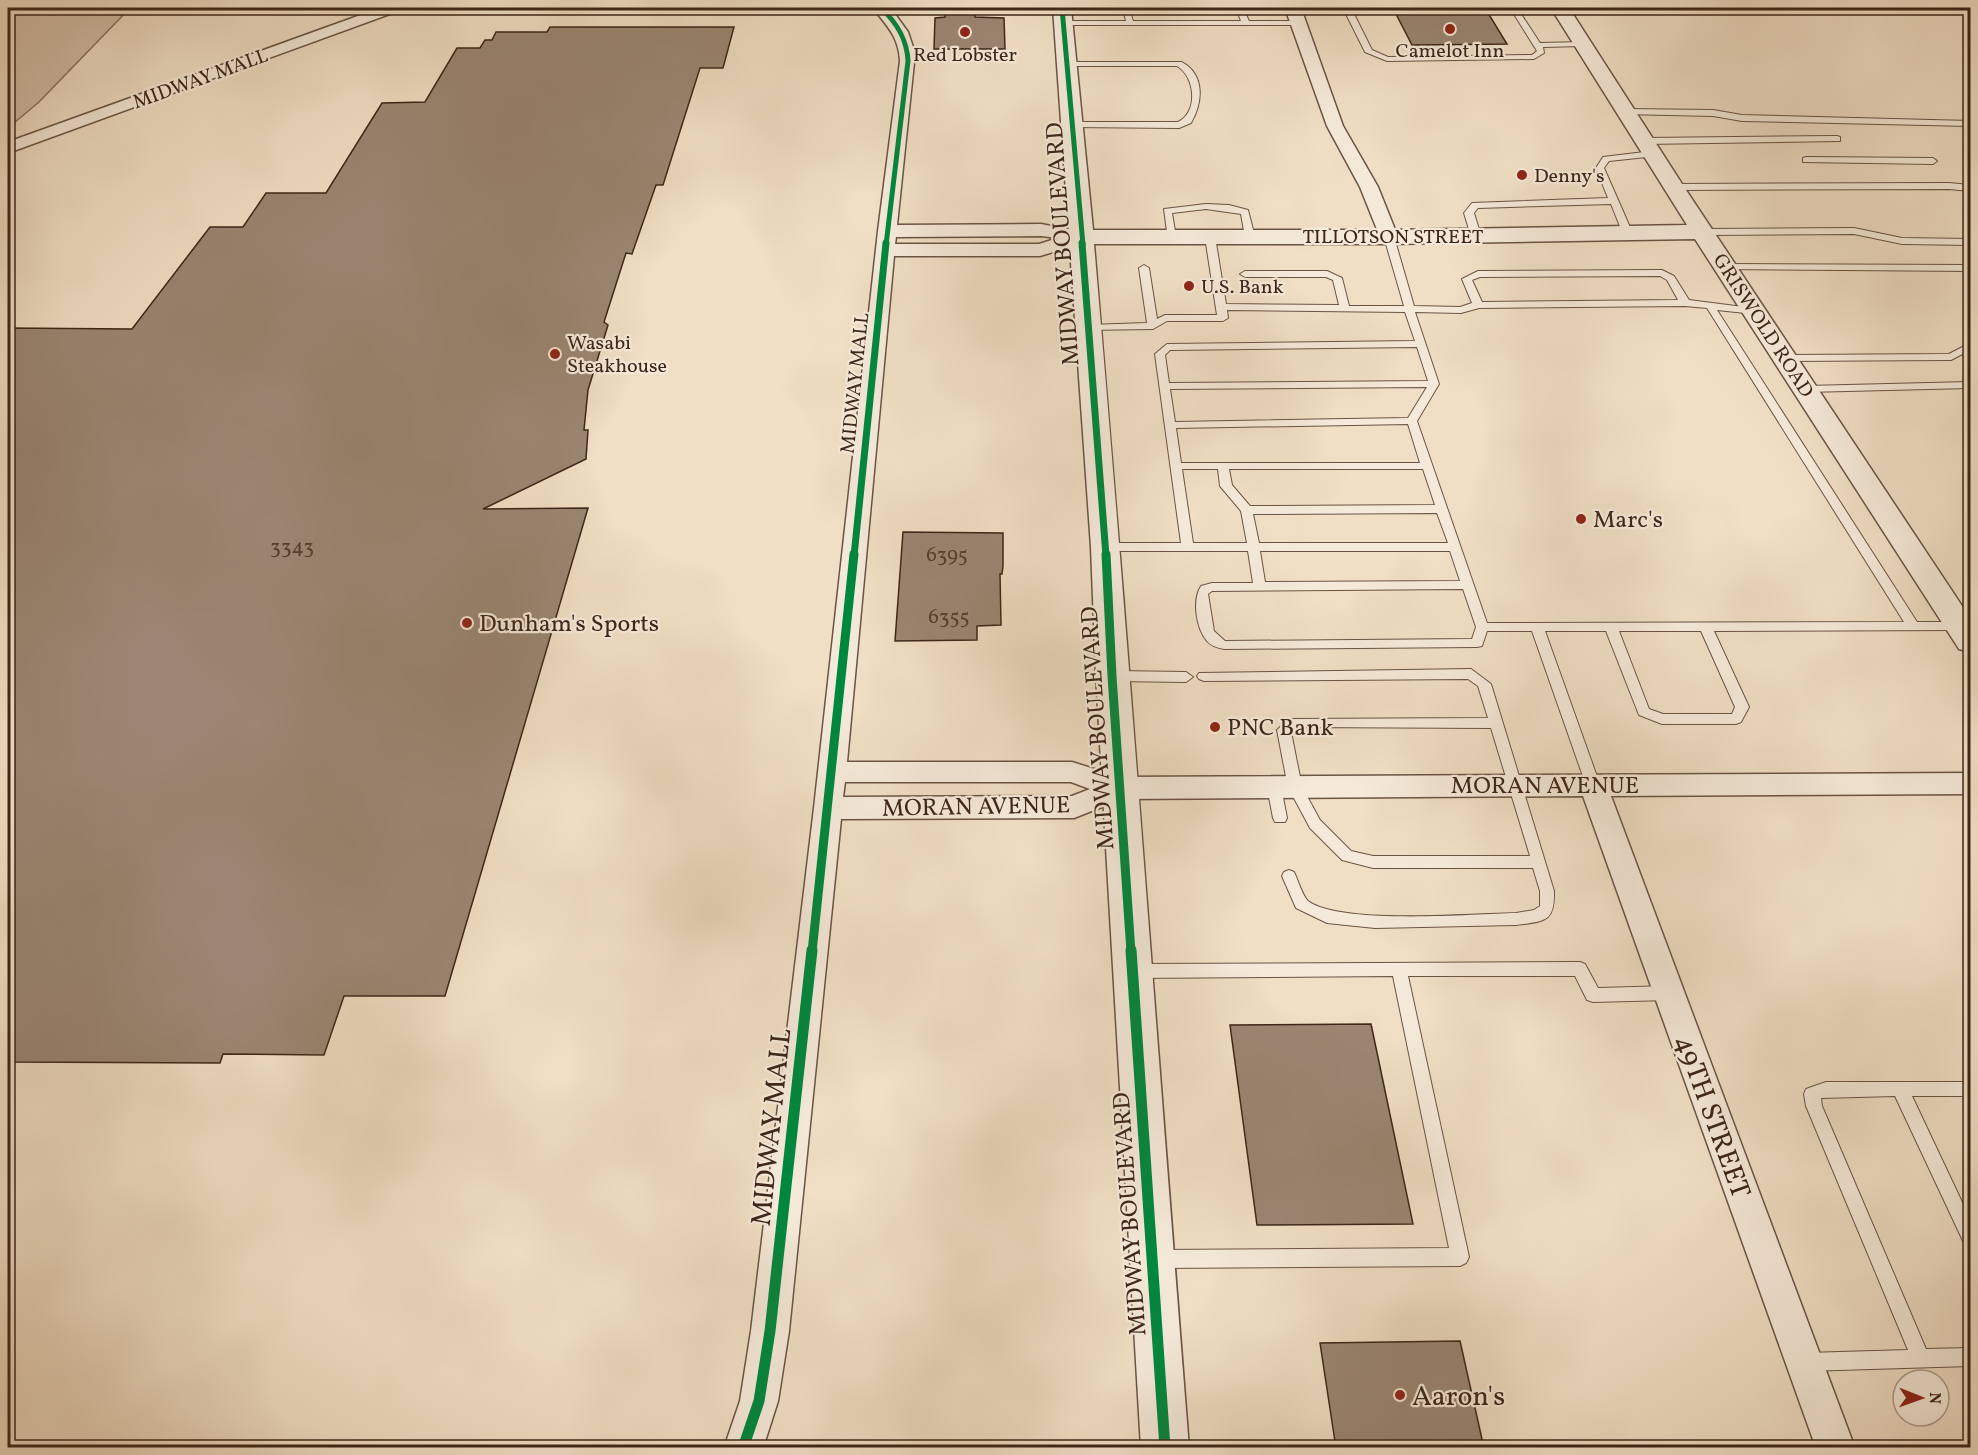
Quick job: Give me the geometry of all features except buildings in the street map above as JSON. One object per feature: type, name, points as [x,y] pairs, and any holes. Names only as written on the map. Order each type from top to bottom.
[{"type":"street","name":"MIDWAY MALL","points":[[8,148],[393,8]]},
{"type":"street","name":"MIDWAY MALL","points":[[743,1448],[753,1425],[764,1372],[832,772],[886,240],[908,55],[908,48],[899,27],[881,8]]},
{"type":"street","name":"GRISWOLD ROAD","points":[[1560,8],[1673,187],[1966,633]]},
{"type":"street","name":"MIDWAY BOULEVARD","points":[[1062,15],[1073,126],[1106,547],[1112,676],[1165,1448]]},
{"type":"street","points":[[1296,15],[1335,126],[1370,188],[1389,237]]},
{"type":"street","name":"TILLOTSON STREET","points":[[886,240],[1040,250],[1082,237],[1389,237],[1704,232]]},
{"type":"street","name":"MORAN AVENUE","points":[[832,772],[1072,772],[1120,788],[1971,783]]},
{"type":"street","name":"49TH STREET","points":[[1593,785],[1836,1448]]},
{"type":"street","name":"MORAN AVENUE","points":[[828,808],[1074,807],[1120,788]]},
{"type":"lane","points":[[1126,8],[1130,23]]},
{"type":"lane","points":[[1240,8],[1246,23]]},
{"type":"lane","points":[[1514,9],[1541,51],[1534,57],[1387,59],[1369,52],[1351,16],[1353,11],[1360,9],[1560,8]]},
{"type":"lane","points":[[1062,15],[1130,23],[1246,23],[1296,15]]},
{"type":"lane","points":[[1538,45],[1583,44]]},
{"type":"lane","points":[[1067,64],[1179,64],[1185,66],[1193,77],[1197,98],[1188,120],[1179,125],[1073,126]]},
{"type":"lane","points":[[1626,112],[1713,113],[1742,118],[1821,121],[1971,124]]},
{"type":"lane","points":[[1821,121],[1846,150]]},
{"type":"lane","points":[[1628,234],[1600,168],[1606,159],[1648,148],[1846,150],[1933,161]]},
{"type":"lane","points":[[1806,160],[1846,150]]},
{"type":"lane","points":[[1673,187],[1949,186],[1971,188]]},
{"type":"lane","points":[[1476,236],[1469,213],[1474,205],[1613,201]]},
{"type":"lane","points":[[1171,237],[1167,212],[1176,208],[1238,208],[1245,212],[1250,237]]},
{"type":"lane","points":[[1704,232],[1854,231],[1902,241],[1971,242]]},
{"type":"lane","points":[[1088,328],[1152,326],[1165,318],[1223,318],[1210,237]]},
{"type":"lane","points":[[1389,237],[1408,309],[1434,384]]},
{"type":"lane","points":[[1726,267],[1971,268]]},
{"type":"lane","points":[[1144,268],[1152,326]]},
{"type":"lane","points":[[1478,305],[1467,279],[1478,274],[1662,273],[1671,278],[1685,303]]},
{"type":"lane","points":[[1245,274],[1327,274],[1336,278],[1344,308]]},
{"type":"lane","points":[[1221,307],[1461,310],[1478,305],[1685,303],[1755,310]]},
{"type":"lane","points":[[1710,306],[1913,626]]},
{"type":"lane","points":[[1188,547],[1160,354],[1167,347],[1420,344]]},
{"type":"lane","points":[[1786,358],[1951,357],[1971,346]]},
{"type":"lane","points":[[1165,386],[1434,384]]},
{"type":"lane","points":[[1434,384],[1412,421],[1482,627],[1477,643],[1224,645],[1214,642],[1209,637],[1207,626],[1202,594],[1205,589],[1212,587],[1467,585]]},
{"type":"lane","points":[[1806,389],[1971,385]]},
{"type":"lane","points":[[1171,424],[1412,421]]},
{"type":"lane","points":[[1177,466],[1427,466]]},
{"type":"lane","points":[[1223,466],[1226,486],[1247,510],[1260,587]]},
{"type":"lane","points":[[1247,510],[1442,509]]},
{"type":"lane","points":[[1106,547],[1455,547]]},
{"type":"lane","points":[[1482,627],[1913,626],[1966,633]]},
{"type":"lane","points":[[1537,627],[1593,785]]},
{"type":"lane","points":[[1611,627],[1644,711],[1662,720],[1736,718],[1743,707],[1706,627]]},
{"type":"lane","points":[[1204,676],[1471,674],[1484,684],[1548,891],[1547,909],[1538,916],[1516,920],[1375,922],[1327,917],[1301,904],[1289,876]]},
{"type":"lane","points":[[1112,676],[1186,677]]},
{"type":"lane","points":[[1280,818],[1284,787],[1284,730],[1294,722],[1496,723]]},
{"type":"lane","points":[[1284,787],[1315,824],[1347,856],[1373,862],[1539,862]]},
{"type":"lane","points":[[1152,1260],[1460,1257],[1399,969]]},
{"type":"lane","points":[[1132,971],[1580,969],[1593,995],[1669,993]]},
{"type":"lane","points":[[1922,1359],[1814,1106],[1812,1094],[1826,1089],[1971,1089]]},
{"type":"lane","points":[[1900,1089],[1971,1237]]},
{"type":"lane","points":[[1804,1362],[1971,1357]]},
{"type":"shaded area","points":[[8,8],[130,8],[39,102],[8,128]]},
{"type":"cycle path","points":[[743,1448],[759,1401],[770,1331],[828,808],[887,231],[908,61],[904,39],[881,8]]},
{"type":"cycle path","points":[[1062,8],[1106,547],[1112,676],[1165,1448]]},
{"type":"place","name":"Camelot Inn","points":[[1450,29]]},
{"type":"place","name":"Red Lobster","points":[[965,32]]},
{"type":"place","name":"Denny's","points":[[1522,175]]},
{"type":"place","name":"U.S. Bank","points":[[1189,286]]},
{"type":"place","name":"Wasabi Steakhouse","points":[[555,354]]},
{"type":"place","name":"Marc's","points":[[1581,519]]},
{"type":"place","name":"Dunham's Sports","points":[[467,623]]},
{"type":"place","name":"PNC Bank","points":[[1215,727]]},
{"type":"place","name":"Aaron's","points":[[1400,1395]]}]
